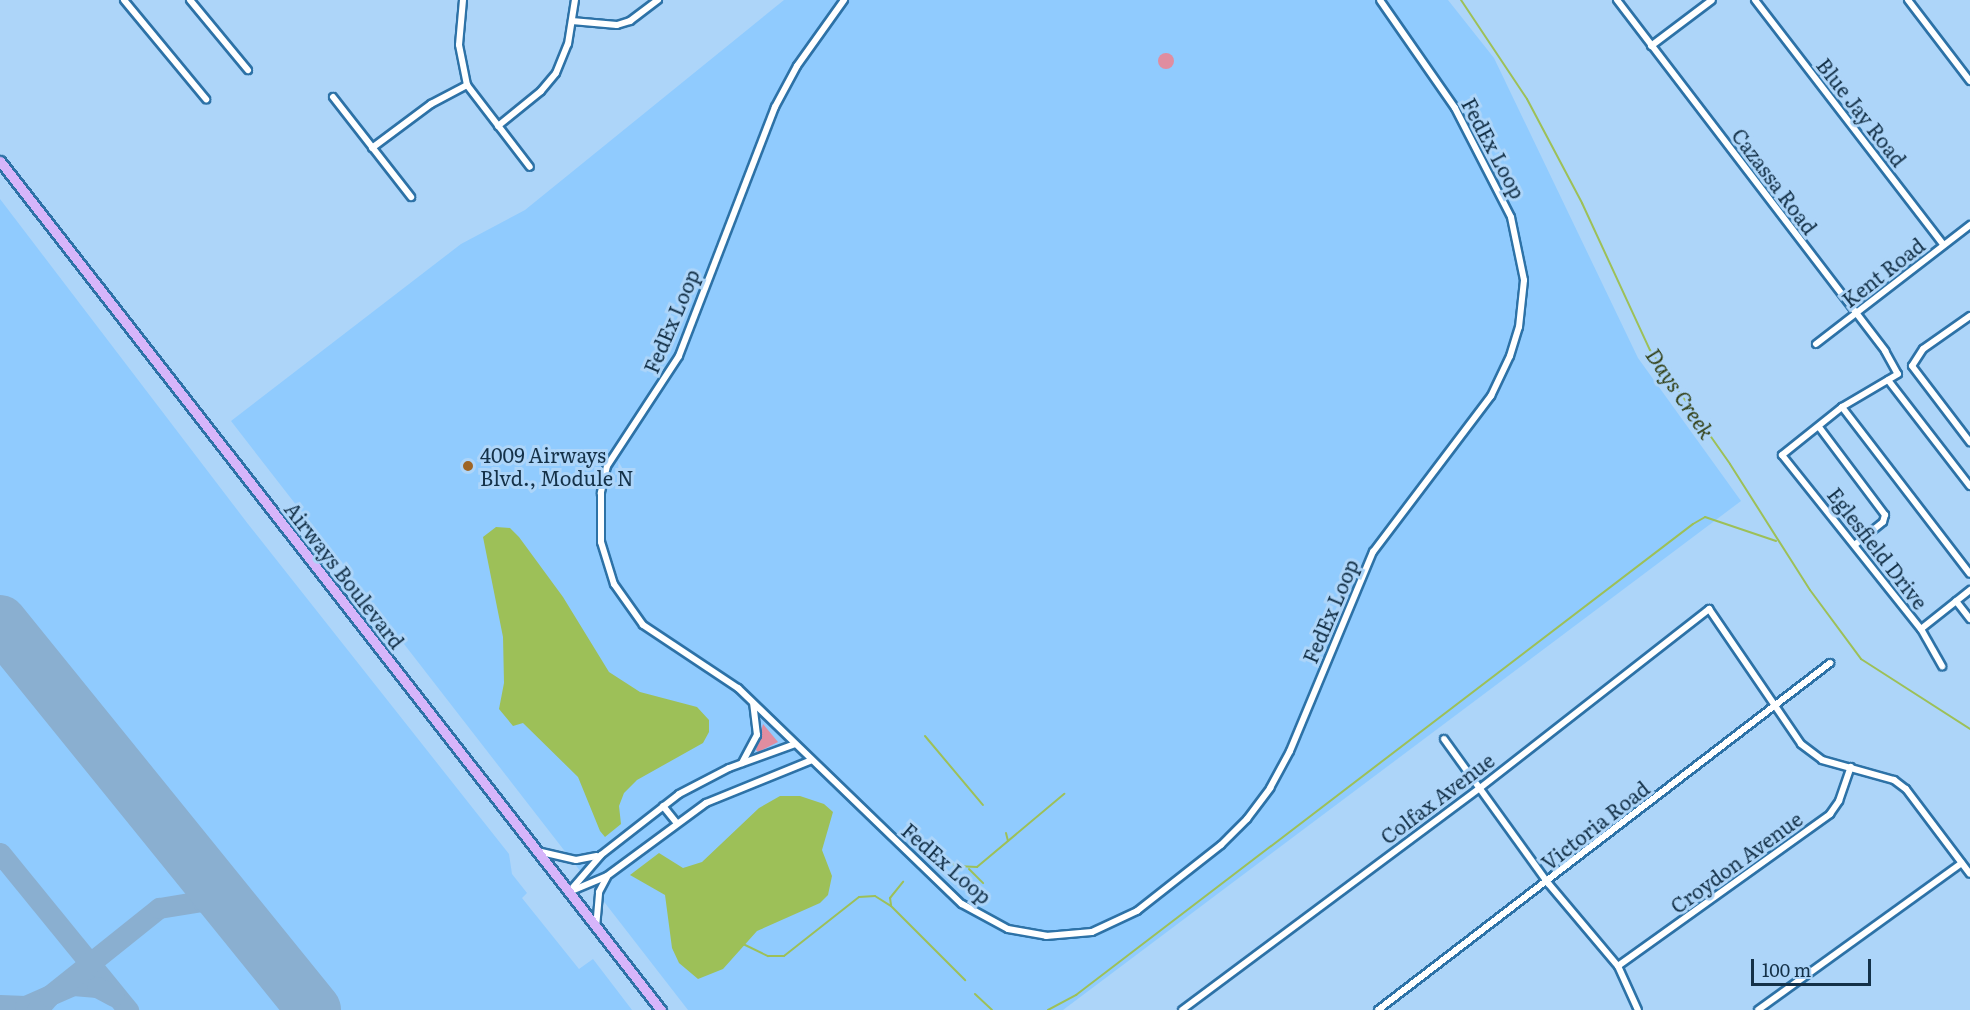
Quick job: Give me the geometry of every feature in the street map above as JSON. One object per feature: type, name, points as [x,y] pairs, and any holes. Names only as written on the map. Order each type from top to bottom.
[{"type":"main road","name":"Airways Boulevard","points":[[0,162],[661,1010]]},
{"type":"street","points":[[124,0],[206,99]]},
{"type":"street","points":[[190,0],[248,70]]},
{"type":"street","points":[[463,0],[459,45],[467,85],[530,167]]},
{"type":"street","points":[[498,126],[541,91],[556,73],[566,52],[575,0]]},
{"type":"street","points":[[572,21],[617,25],[630,21],[658,0]]},
{"type":"street","name":"FedEx Loop","points":[[844,0],[807,51],[775,106],[679,356],[612,454],[601,493],[599,524],[604,557],[628,607],[650,631],[719,674],[753,703],[970,910],[1008,929],[1046,936],[1092,932],[1137,911],[1221,845],[1270,788],[1290,751],[1373,552],[1491,396],[1510,356],[1522,311],[1523,267],[1505,201],[1446,93],[1380,0]]},
{"type":"street","name":"Cazassa Road","points":[[1617,0],[1856,314],[1898,374],[1888,380]]},
{"type":"street","points":[[1651,46],[1712,0]]},
{"type":"street","name":"Blue Jay Road","points":[[1755,0],[1944,245]]},
{"type":"street","points":[[1908,0],[1970,81]]},
{"type":"street","points":[[372,148],[432,104],[467,85]]},
{"type":"street","points":[[333,97],[411,196]]},
{"type":"street","name":"Kent Road","points":[[1816,344],[1970,225]]},
{"type":"street","points":[[1970,325],[1968,317],[1923,350],[1912,366],[1970,442]]},
{"type":"street","points":[[1855,545],[1883,522],[1882,508],[1819,427],[1842,407],[1888,380],[1970,485]]},
{"type":"street","points":[[1842,407],[1970,574]]},
{"type":"street","name":"Eglesfield Drive","points":[[1819,427],[1782,455],[1921,629],[1942,666]]},
{"type":"street","points":[[1921,629],[1970,590]]},
{"type":"street","points":[[1956,601],[1970,619]]},
{"type":"street","name":"Colfax Avenue","points":[[1182,1010],[1480,788],[1709,609],[1775,705]]},
{"type":"street","name":"Victoria Road","points":[[1378,1010],[1548,883],[1830,663]]},
{"type":"street","points":[[742,763],[757,735],[753,703]]},
{"type":"street","points":[[1775,705],[1802,744],[1822,760],[1894,780],[1906,789],[1970,874]]},
{"type":"street","points":[[1444,739],[1548,883],[1618,966],[1638,1010]]},
{"type":"street","points":[[569,892],[601,855],[663,806],[702,781],[742,763],[795,744]]},
{"type":"street","points":[[569,892],[607,876],[676,822],[723,794],[812,760]]},
{"type":"street","name":"Croydon Avenue","points":[[1618,966],[1830,814],[1839,801],[1851,767]]},
{"type":"street","points":[[663,806],[676,822]]},
{"type":"street","points":[[537,851],[576,860],[601,855]]},
{"type":"street","points":[[1758,1010],[1962,862]]},
{"type":"street","points":[[596,928],[599,892],[607,876]]},
{"type":"shaded area","points":[[784,0],[1448,0],[1494,58],[1638,358],[1741,501],[1063,1010],[688,1010],[231,421],[461,244],[525,210]]},
{"type":"shaded area","points":[[1166,53],[1172,55],[1174,61],[1172,67],[1166,69],[1160,67],[1158,61],[1160,55]]},
{"type":"shaded area","points":[[0,199],[248,524],[509,854],[512,874],[527,893],[522,898],[579,969],[593,959],[632,1010],[0,1010]]},
{"type":"shaded area","points":[[496,527],[510,528],[519,537],[563,597],[609,672],[640,692],[697,707],[709,720],[709,732],[703,743],[637,780],[624,793],[619,806],[621,824],[605,837],[600,831],[578,777],[523,723],[513,726],[499,709],[504,683],[503,637],[483,537]]},
{"type":"shaded area","points":[[763,724],[778,742],[758,752],[756,750]]},
{"type":"shaded area","points":[[780,796],[800,796],[824,804],[833,812],[822,850],[832,876],[828,895],[820,903],[757,931],[723,969],[698,979],[679,963],[672,948],[665,895],[630,875],[659,853],[683,868],[702,862],[759,808]]},
{"type":"waterway","name":"Days Creek","points":[[1461,0],[1527,99],[1582,203],[1650,350],[1730,464],[1810,590],[1861,659],[1970,729]]},
{"type":"waterway","points":[[1048,1010],[1076,995],[1693,524],[1705,517],[1776,541]]},
{"type":"waterway","points":[[925,736],[983,805]]},
{"type":"waterway","points":[[931,851],[936,847],[956,866],[977,867],[1064,794]]},
{"type":"waterway","points":[[1006,833],[1008,841]]},
{"type":"waterway","points":[[969,869],[983,883]]},
{"type":"waterway","points":[[891,905],[890,898],[903,882]]},
{"type":"waterway","points":[[741,943],[768,956],[784,956],[859,897],[875,896],[891,906],[965,980]]},
{"type":"waterway","points":[[975,994],[992,1010]]},
{"type":"taxiway","points":[[0,853],[128,1010]]},
{"type":"taxiway","points":[[37,1010],[49,996],[159,908],[202,901],[242,920]]},
{"type":"taxiway","points":[[0,1005],[25,1006],[73,985],[97,987],[114,996]]},
{"type":"runway","points":[[0,622],[314,1010]]},
{"type":"place","name":"4009 Airways Blvd., Module N","points":[[468,466]]}]
